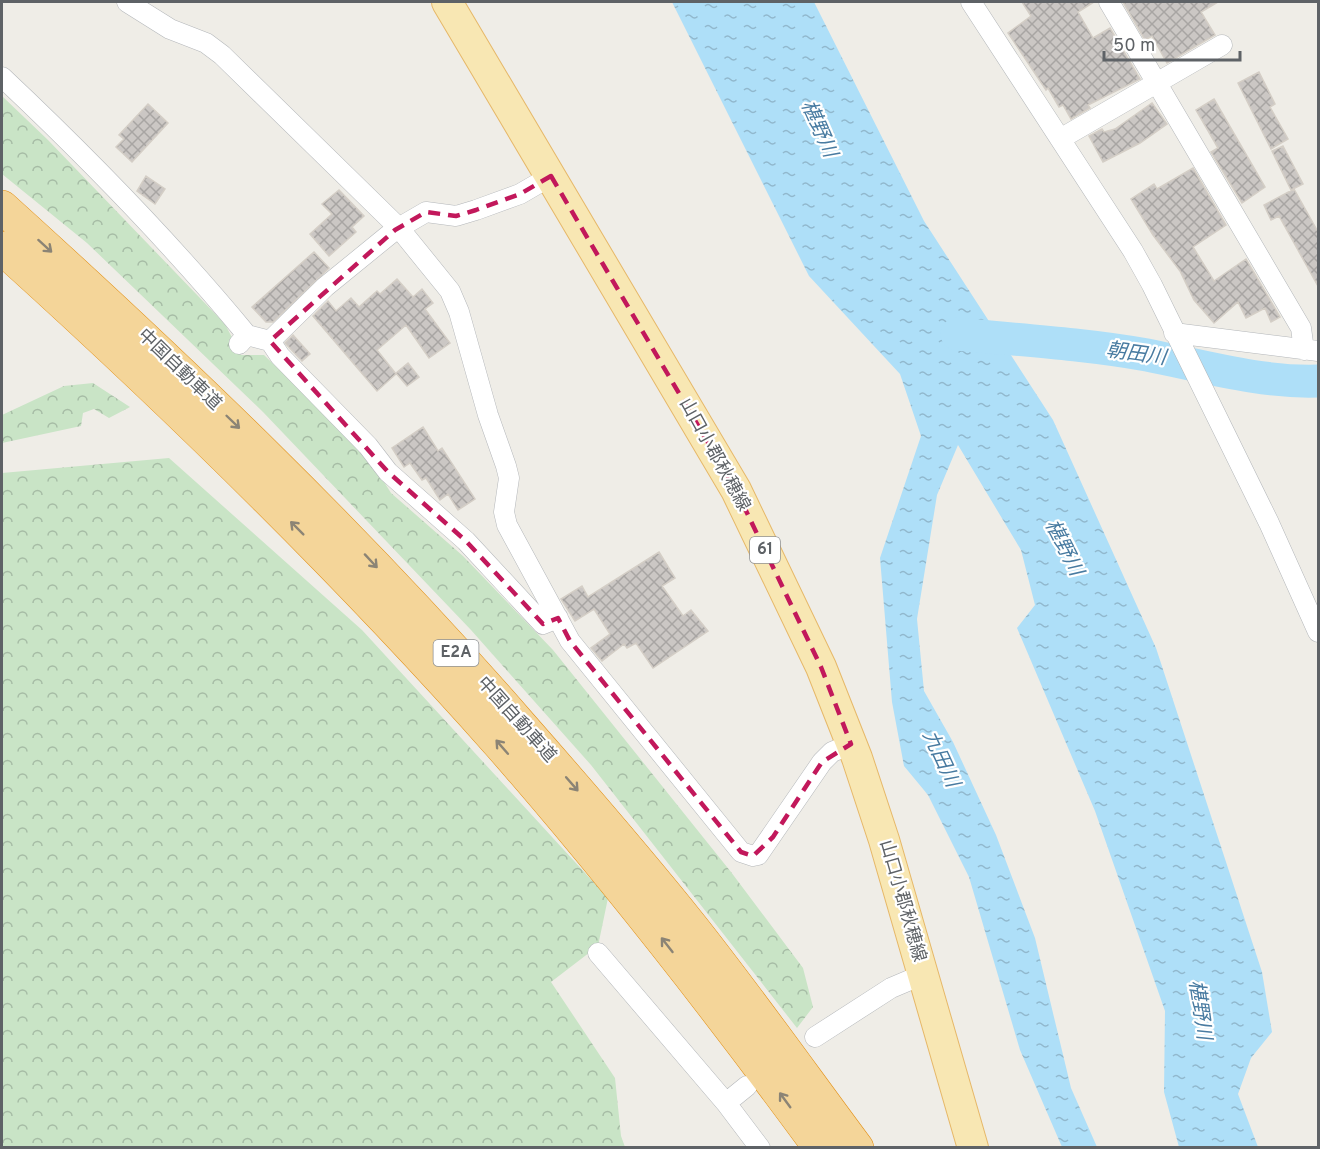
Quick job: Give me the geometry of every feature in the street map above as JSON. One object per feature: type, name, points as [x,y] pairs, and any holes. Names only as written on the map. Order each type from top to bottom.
[{"type":"highway","name":"中国自動車道","points":[[2,207],[135,327],[268,456],[345,534],[500,702],[692,928],[857,1148]]},
{"type":"highway","name":"中国自動車道","points":[[2,248],[230,460],[420,657],[501,746],[663,940],[820,1148]]},
{"type":"main road","name":"山口小郡秋穂線","points":[[447,2],[736,490],[821,667],[851,744],[884,840],[973,1148]]},
{"type":"street","points":[[126,2],[170,29],[206,43],[222,55],[399,228],[450,291],[459,312],[488,415],[509,478],[504,512],[507,525],[570,641],[741,852],[753,856],[758,855],[822,762],[832,752],[851,744]]},
{"type":"street","points":[[970,2],[1133,251],[1269,523],[1318,632]]},
{"type":"street","points":[[1115,3],[1157,83],[1301,328],[1311,351],[1177,339]]},
{"type":"street","points":[[1060,139],[1222,45]]},
{"type":"street","points":[[2,77],[59,131],[198,276],[243,340],[270,341],[325,287],[399,228],[426,212],[456,216],[520,194],[550,176]]},
{"type":"street","points":[[270,341],[280,356],[368,446],[388,472],[466,541],[543,624],[558,618]]},
{"type":"street","points":[[598,953],[726,1103],[760,1148]]},
{"type":"street","points":[[815,1037],[891,988],[924,974]]},
{"type":"street","points":[[726,1103],[747,1086]]},
{"type":"highlighted area","points":[[551,176],[736,490],[821,667],[851,744],[822,762],[773,837],[753,856],[741,852],[570,641],[558,618],[543,624],[466,541],[388,472],[270,341],[395,230],[426,212],[456,216],[476,210],[520,194]]},
{"type":"green space","points":[[2,96],[48,140],[225,324],[241,355],[264,355],[366,453],[391,493],[463,556],[553,650],[731,872],[803,968],[813,1007],[797,1028],[591,765],[471,630],[263,412],[87,243],[2,174]]},
{"type":"green space","points":[[93,383],[130,407],[109,418],[94,409],[83,413],[81,426],[2,443],[2,415],[64,386]]},
{"type":"green space","points":[[169,458],[362,630],[608,898],[598,946],[551,982],[615,1078],[621,1136],[625,1147],[2,1148],[2,473]]},
{"type":"water","points":[[672,2],[814,2],[924,221],[1053,420],[1156,648],[1262,972],[1272,1032],[1251,1058],[1238,1094],[1258,1147],[1179,1147],[1164,1092],[1165,1011],[1095,811],[1017,628],[1035,605],[1021,550],[958,445],[937,495],[917,619],[924,691],[953,742],[996,835],[1035,938],[1071,1088],[1097,1147],[1062,1147],[1020,1050],[969,877],[928,795],[904,766],[892,702],[880,558],[921,436],[900,374],[809,276]]},
{"type":"building","points":[[1022,2],[1094,2],[1078,12],[1093,38],[1110,28],[1140,79],[1088,105],[1090,108],[1071,119],[1063,105],[1059,107],[1048,88],[1046,90],[1008,33],[1031,16]]},
{"type":"building","points":[[1123,2],[1218,2],[1201,12],[1215,35],[1167,63],[1152,36],[1145,40]]},
{"type":"building","points":[[1259,72],[1275,104],[1270,107],[1288,139],[1271,149],[1238,83]]},
{"type":"building","points":[[1214,99],[1265,187],[1242,203],[1211,152],[1218,148],[1196,110]]},
{"type":"building","points":[[1152,103],[1167,124],[1140,143],[1103,162],[1089,136],[1102,129],[1104,132],[1115,129]]},
{"type":"building","points":[[148,104],[168,123],[132,162],[116,147],[124,139],[119,135]]},
{"type":"building","points":[[1283,146],[1303,184],[1291,190],[1272,151]]},
{"type":"building","points":[[1193,168],[1226,225],[1193,247],[1214,281],[1246,259],[1280,317],[1271,322],[1265,308],[1246,318],[1238,302],[1214,323],[1194,300],[1180,271],[1153,235],[1131,199],[1154,184],[1157,189]]},
{"type":"building","points":[[146,176],[165,189],[155,204],[137,191]]},
{"type":"building","points":[[1294,189],[1318,232],[1318,286],[1279,216],[1271,220],[1264,205]]},
{"type":"building","points":[[339,190],[364,216],[352,227],[356,232],[329,256],[310,234],[332,214],[322,204]]},
{"type":"building","points":[[314,252],[329,268],[273,322],[266,322],[252,307]]},
{"type":"building","points":[[397,279],[413,297],[422,289],[433,303],[425,309],[450,343],[429,358],[406,325],[377,350],[396,374],[377,391],[313,316],[328,301],[336,311],[351,298],[359,307],[377,291],[380,294]]},
{"type":"building","points":[[293,335],[310,354],[302,361],[285,343]]},
{"type":"building","points":[[408,363],[419,377],[407,386],[396,373]]},
{"type":"building","points":[[423,427],[438,451],[442,448],[475,499],[458,510],[448,494],[440,500],[426,478],[422,480],[410,463],[404,467],[392,448]]},
{"type":"building","points":[[659,552],[675,578],[662,586],[683,616],[691,610],[708,631],[653,668],[636,643],[627,648],[624,644],[602,661],[591,648],[610,634],[594,609],[575,621],[561,599],[582,586],[588,597]]},
{"type":"waterway","name":"朝田川","points":[[957,334],[1100,348],[1147,355],[1254,377],[1318,381]]},
{"type":"water label","name":"椹野川","points":[[818,129]]},
{"type":"water label","name":"椹野川","points":[[1063,548]]},
{"type":"water label","name":"九田川","points":[[940,759]]},
{"type":"water label","name":"椹野川","points":[[1199,1010]]}]
